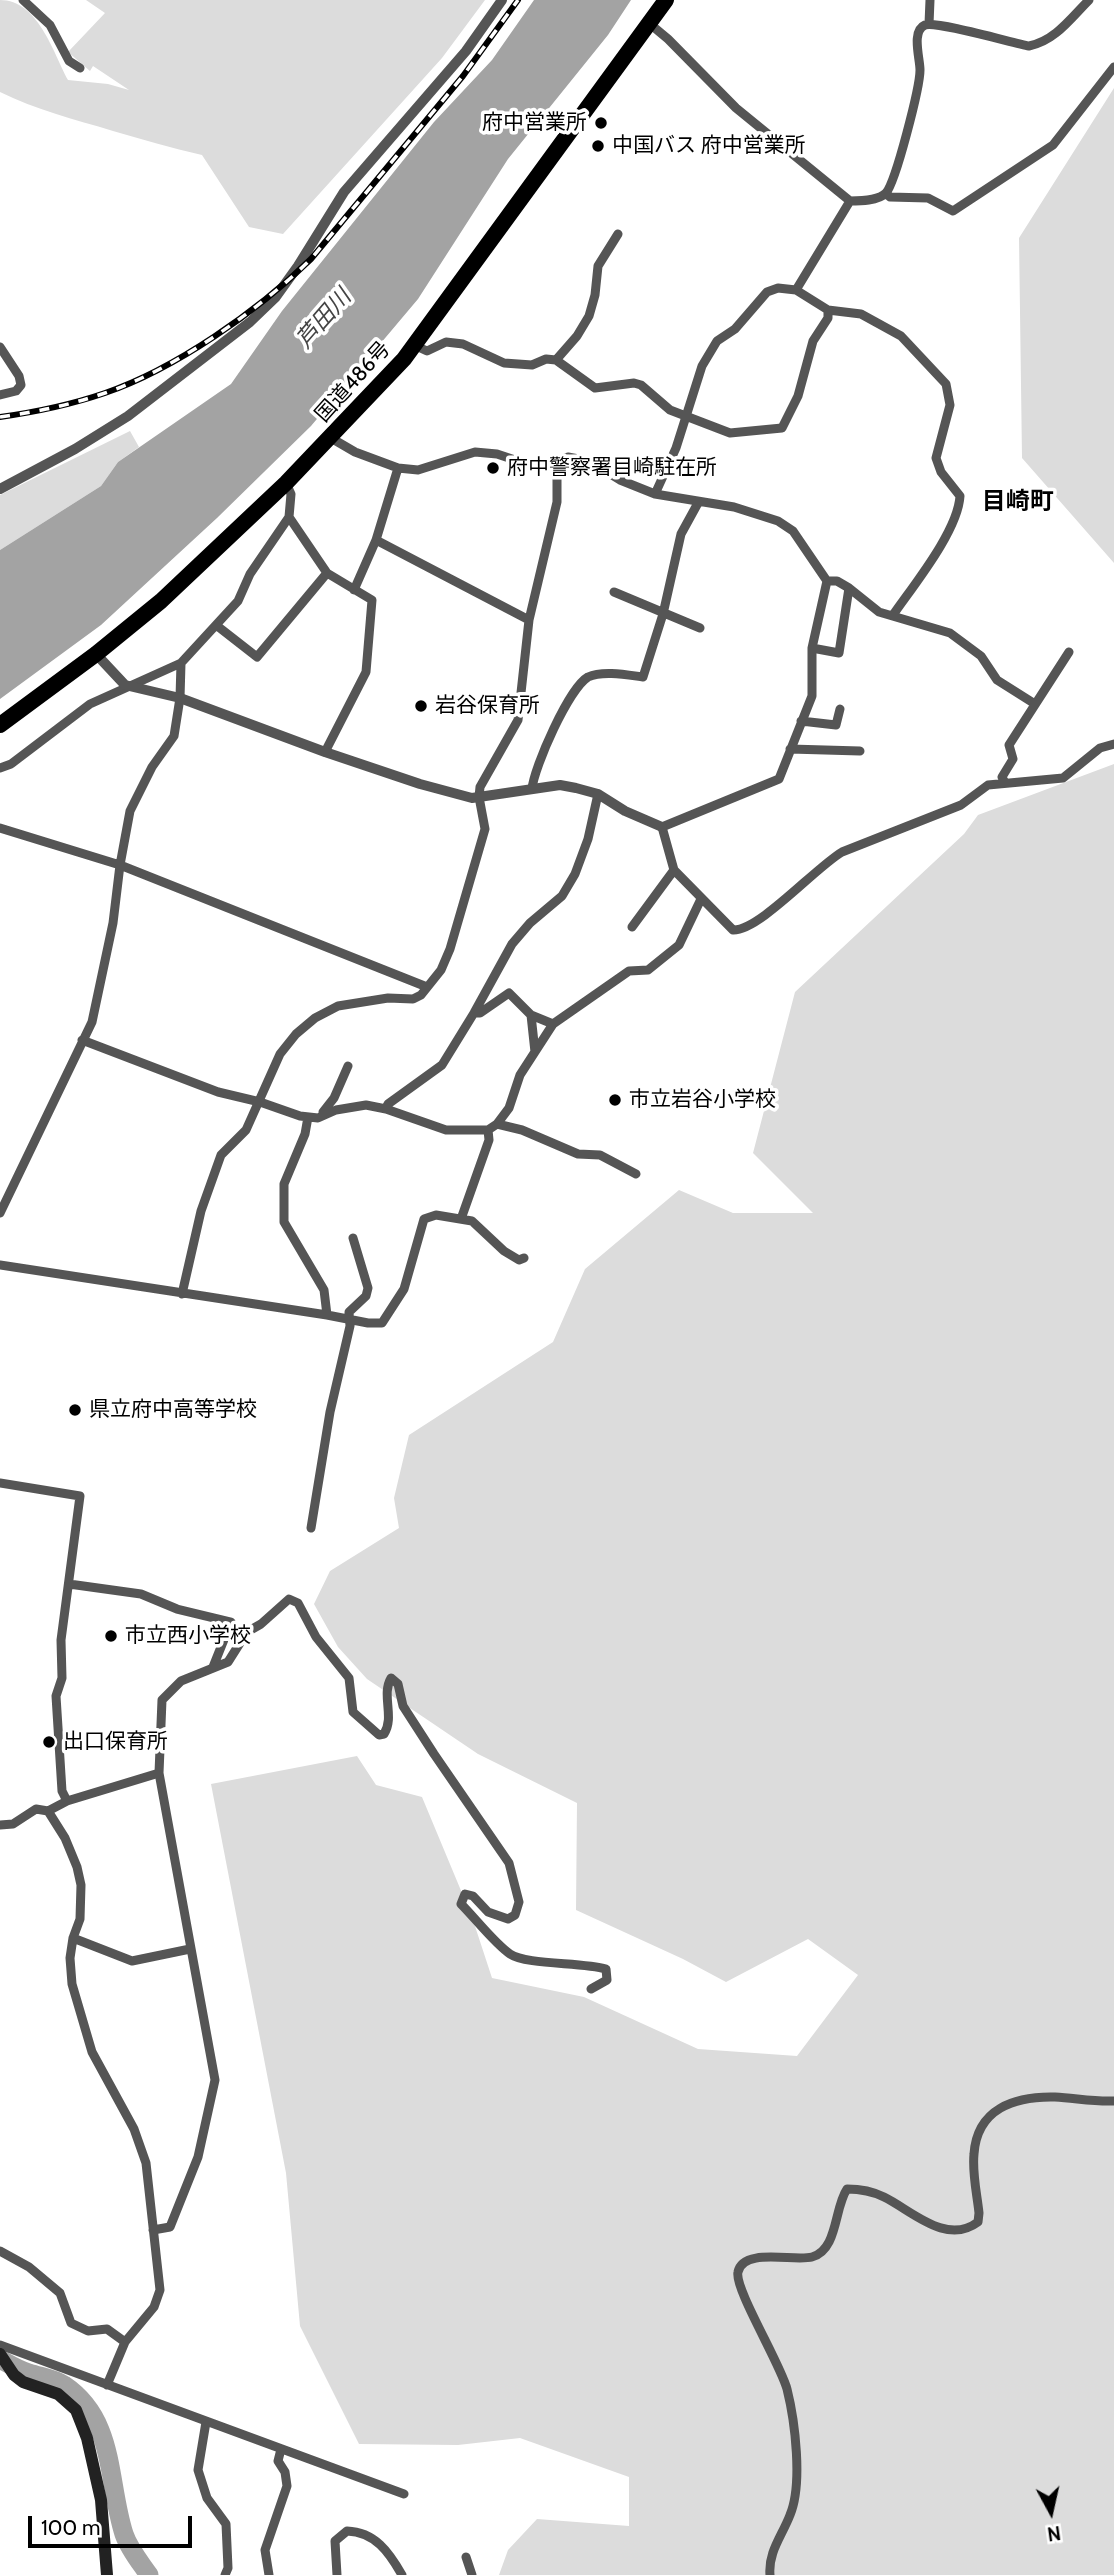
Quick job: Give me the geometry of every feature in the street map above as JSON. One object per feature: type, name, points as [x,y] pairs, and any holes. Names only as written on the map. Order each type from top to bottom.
[{"type":"highway","name":"国道486号","points":[[0,725],[96,654],[160,601],[331,438],[414,345],[666,0]]},
{"type":"main road","points":[[0,2352],[14,2375],[23,2382],[58,2394],[76,2410],[87,2438],[101,2500],[107,2575]]},
{"type":"street","points":[[23,0],[50,25],[69,61],[80,68]]},
{"type":"street","points":[[0,489],[64,456],[128,416],[250,322],[275,298],[344,192],[466,51],[502,0]]},
{"type":"street","points":[[929,24],[930,0]]},
{"type":"street","points":[[650,24],[737,108],[850,201],[876,198],[886,193],[898,163],[920,72],[917,34],[922,26],[929,24],[1030,46],[1043,44],[1089,0]]},
{"type":"street","points":[[886,193],[890,197],[928,198],[953,211],[1053,145],[1114,67]]},
{"type":"street","points":[[796,290],[850,201]]},
{"type":"street","points":[[556,360],[577,336],[589,316],[598,266],[618,234]]},
{"type":"street","points":[[654,494],[676,448],[702,366],[717,341],[735,329],[767,292],[778,288],[796,290],[828,310],[860,314],[901,336],[946,384],[950,405],[936,458],[941,472],[960,496],[960,509],[949,530],[893,615]]},
{"type":"street","points":[[414,345],[427,351],[446,342],[463,344],[504,363],[532,365],[546,359],[556,360],[595,388],[634,383],[641,385],[670,410],[730,433],[782,428],[798,396],[813,341],[828,318],[828,310]]},
{"type":"street","points":[[0,347],[19,376],[21,385],[16,391],[0,395]]},
{"type":"street","points":[[96,654],[125,685],[180,698],[325,752],[420,784],[472,797],[560,785],[598,794],[625,811],[662,827],[779,779],[811,696],[812,648],[827,581],[793,531],[786,526],[734,508],[654,494],[620,480],[589,461],[568,457],[536,467],[497,454],[475,452],[426,469],[398,468],[355,452],[331,438]]},
{"type":"street","points":[[182,1294],[201,1211],[221,1155],[246,1130],[280,1054],[296,1034],[315,1018],[338,1006],[368,1000],[413,999],[421,995],[441,970],[450,949],[485,830],[479,797],[480,787],[518,720],[529,621],[557,502],[557,462]]},
{"type":"street","points":[[354,590],[376,540],[398,468]]},
{"type":"street","points":[[0,768],[11,764],[90,704],[181,663],[238,601],[250,574],[289,517],[291,494],[286,483]]},
{"type":"street","points":[[532,789],[533,777],[559,716],[585,679],[594,675],[622,674],[643,677],[663,614],[681,534],[698,503]]},
{"type":"street","points":[[289,517],[327,573],[372,600],[366,672],[325,752]]},
{"type":"street","points":[[376,540],[529,621]]},
{"type":"street","points":[[216,625],[257,657],[327,573]]},
{"type":"street","points":[[827,581],[837,581],[849,587],[879,612],[950,633],[982,656],[997,680],[1035,704]]},
{"type":"street","points":[[812,648],[839,653],[849,587]]},
{"type":"street","points":[[614,592],[700,628]]},
{"type":"street","points":[[1005,783],[1002,777],[1013,759],[1009,745],[1069,652]]},
{"type":"street","points":[[1,1210],[92,1023],[113,923],[130,811],[152,767],[173,736],[180,698],[181,663]]},
{"type":"street","points":[[801,721],[836,725],[841,709]]},
{"type":"street","points":[[662,827],[674,870],[727,927],[740,930],[760,919],[842,852],[961,805],[988,785],[1063,778],[1100,748],[1114,744]]},
{"type":"street","points":[[790,750],[860,751]]},
{"type":"street","points":[[386,1109],[388,1104],[442,1065],[512,944],[530,923],[562,896],[575,874],[588,839],[598,794]]},
{"type":"street","points":[[0,828],[120,865],[428,987]]},
{"type":"street","points":[[632,927],[674,870]]},
{"type":"street","points":[[82,1040],[218,1092],[317,1118],[337,1110],[366,1105],[386,1109],[446,1130],[488,1130],[497,1124],[509,1108],[520,1076],[553,1024],[629,971],[648,970],[679,945],[701,899]]},
{"type":"street","points":[[474,1013],[480,1013],[509,993],[531,1016],[553,1024]]},
{"type":"street","points":[[531,1016],[535,1052]]},
{"type":"street","points":[[323,1115],[348,1066]]},
{"type":"street","points":[[308,1116],[304,1134],[284,1184],[284,1222],[324,1290],[327,1315]]},
{"type":"street","points":[[497,1124],[522,1130],[578,1154],[600,1155],[636,1174]]},
{"type":"street","points":[[461,1219],[489,1140],[488,1130]]},
{"type":"street","points":[[0,1265],[368,1323],[382,1323],[404,1289],[424,1219],[436,1214],[472,1220],[505,1251],[519,1259],[524,1258]]},
{"type":"street","points":[[312,1528],[330,1412],[349,1326],[349,1312],[366,1296],[368,1288],[353,1238]]},
{"type":"street","points":[[0,1483],[80,1496],[61,1640],[62,1678],[56,1696],[62,1791],[67,1801]]},
{"type":"street","points":[[69,1584],[141,1594],[177,1609],[231,1622],[247,1632]]},
{"type":"street","points":[[153,2230],[170,2227],[198,2157],[215,2080],[159,1773],[162,1700],[181,1681],[228,1662],[247,1632],[261,1624],[289,1599],[298,1603],[316,1637],[349,1678],[353,1712],[379,1735],[384,1734],[389,1727],[387,1685],[391,1678],[398,1685],[403,1706],[509,1863],[519,1902],[515,1914],[508,1919],[488,1912],[472,1896],[466,1895],[461,1903],[511,1955],[531,1961],[606,1969],[607,1980],[591,1989]]},
{"type":"street","points":[[214,1667],[231,1622]]},
{"type":"street","points":[[0,1825],[13,1824],[36,1810],[48,1811],[67,1801],[159,1773]]},
{"type":"street","points":[[48,1811],[65,1838],[77,1867],[80,1885],[80,1919],[70,1958],[72,1984],[92,2052],[138,2140],[145,2163],[160,2290],[154,2307],[125,2343],[107,2385]]},
{"type":"street","points":[[73,1938],[132,1961],[190,1949]]},
{"type":"street","points":[[770,2575],[775,2544],[791,2514],[796,2492],[797,2460],[787,2389],[775,2356],[741,2289],[738,2271],[742,2264],[750,2259],[767,2256],[811,2258],[821,2253],[830,2240],[840,2200],[847,2189],[862,2189],[883,2196],[935,2227],[971,2227],[978,2222],[979,2213],[973,2156],[977,2133],[985,2120],[1000,2108],[1021,2099],[1053,2097],[1114,2101]]},
{"type":"street","points":[[0,2250],[29,2267],[60,2293],[71,2323],[88,2331],[107,2329],[125,2343]]},
{"type":"street","points":[[0,2352],[107,2385],[404,2494]]},
{"type":"street","points":[[206,2422],[198,2470],[207,2498],[226,2524],[228,2568],[225,2575]]},
{"type":"street","points":[[269,2575],[265,2550],[287,2486],[285,2472],[278,2461],[281,2449]]},
{"type":"street","points":[[337,2575],[335,2541],[347,2531],[367,2534],[390,2553],[401,2575]]},
{"type":"street","points":[[466,2557],[472,2575]]},
{"type":"shaded area","points":[[0,0],[13,2],[34,18],[50,42],[68,80],[108,84],[129,90],[93,66],[90,71],[68,52],[105,13],[86,0],[485,0],[442,58],[283,234],[249,227],[202,155],[55,114],[0,92]]},
{"type":"shaded area","points":[[1114,88],[1114,563],[1022,458],[1019,238]]},
{"type":"shaded area","points":[[130,431],[139,447],[118,462],[101,486],[0,550],[0,495]]},
{"type":"shaded area","points":[[1114,764],[1114,2575],[499,2575],[508,2550],[537,2519],[629,2526],[629,2477],[520,2438],[458,2445],[359,2444],[300,2326],[286,2173],[211,1784],[357,1756],[376,1785],[422,1797],[472,1917],[492,1978],[584,1997],[698,2049],[797,2056],[858,1975],[808,1939],[726,1982],[683,1959],[576,1910],[577,1803],[478,1754],[367,1679],[338,1647],[314,1604],[330,1571],[399,1528],[394,1498],[409,1435],[553,1342],[585,1269],[679,1190],[733,1213],[813,1213],[753,1153],[795,992],[964,834],[978,815]]},
{"type":"water","name":"芦田川","points":[[534,0],[631,0],[608,35],[508,159],[418,299],[311,426],[217,518],[101,625],[0,699],[0,550],[101,486],[118,462],[231,384],[282,311],[434,122],[492,60]]},
{"type":"waterway","points":[[0,2359],[64,2385],[81,2399],[93,2416],[107,2453],[124,2534],[149,2575]]},
{"type":"railway","points":[[0,417],[66,405],[132,382],[187,354],[241,318],[290,279],[311,259],[463,76],[518,0]]},
{"type":"place","name":"府中営業所","points":[[601,123]]},
{"type":"place","name":"中国バス 府中営業所","points":[[598,146]]},
{"type":"place","name":"府中警察署目崎駐在所","points":[[493,468]]},
{"type":"place","name":"岩谷保育所","points":[[421,706]]},
{"type":"place","name":"市立岩谷小学校","points":[[615,1100]]},
{"type":"place","name":"県立府中高等学校","points":[[75,1410]]},
{"type":"place","name":"市立西小学校","points":[[111,1636]]},
{"type":"place","name":"出口保育所","points":[[49,1742]]},
{"type":"district","name":"目崎町","points":[[1018,502]]}]
